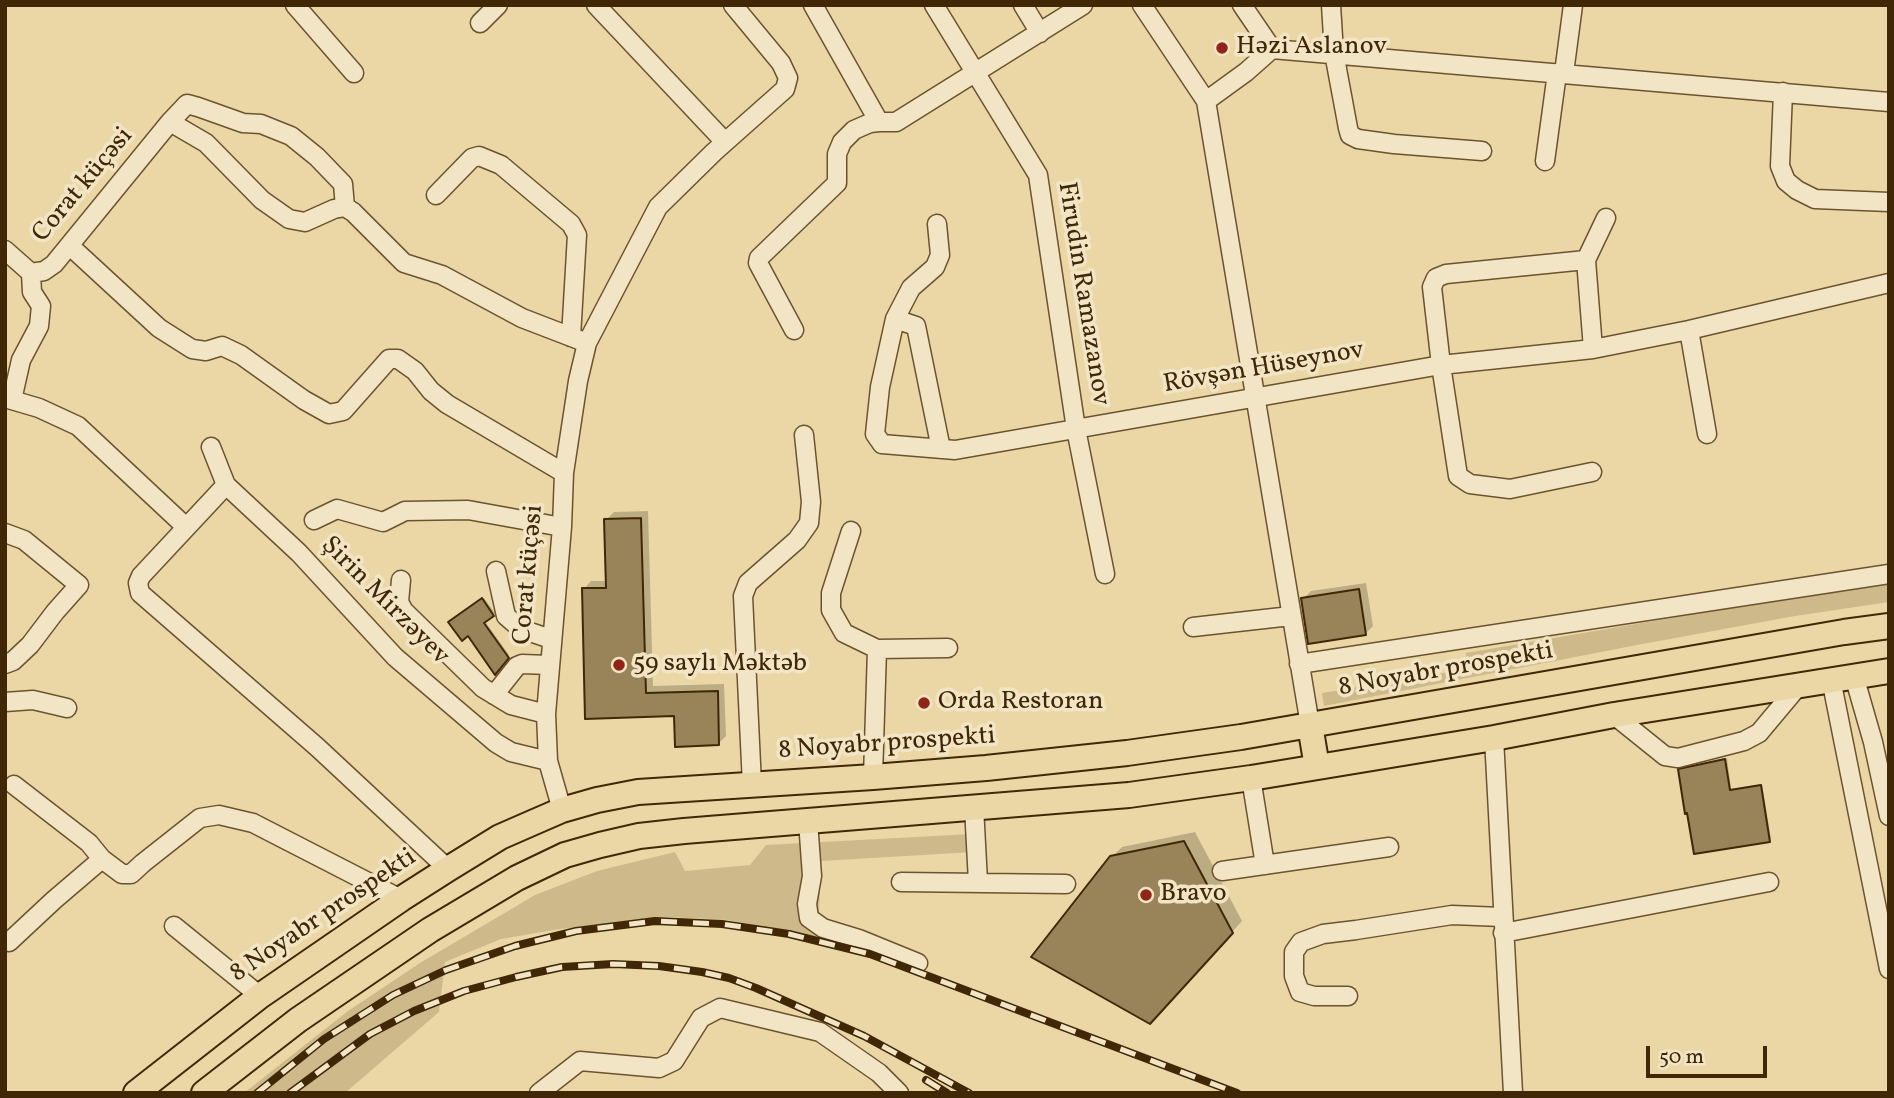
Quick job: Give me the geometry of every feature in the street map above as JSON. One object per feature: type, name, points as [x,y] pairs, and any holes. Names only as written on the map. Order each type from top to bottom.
[{"type":"highway","name":"8 Noyabr prospekti","points":[[136,1093],[260,996],[448,869],[500,837],[562,810],[597,800],[638,792],[986,768],[1126,753],[1241,737],[1889,626]]},
{"type":"highway","points":[[204,1093],[298,1020],[430,930],[517,878],[565,855],[639,836],[1129,795],[1251,778],[1889,671]]},
{"type":"highway","points":[[1310,725],[1317,767]]},
{"type":"street","points":[[295,5],[354,73]]},
{"type":"street","points":[[481,23],[498,5]]},
{"type":"street","points":[[596,5],[725,142]]},
{"type":"street","name":"Corat küçəsi","points":[[562,810],[548,761],[546,714],[564,473],[578,381],[579,340],[609,300],[659,207],[725,142],[785,89],[788,78],[781,63],[733,5]]},
{"type":"street","points":[[813,5],[879,122]]},
{"type":"street","name":"Firudin Ramazanov","points":[[934,5],[1038,175],[1076,429],[1105,574]]},
{"type":"street","points":[[1023,5],[1040,33]]},
{"type":"street","points":[[794,330],[758,263],[758,258],[837,183],[837,154],[842,142],[854,130],[870,123],[896,122],[1083,5]]},
{"type":"street","points":[[1142,5],[1206,101],[1310,725]]},
{"type":"street","points":[[1242,5],[1272,50]]},
{"type":"street","points":[[1331,5],[1334,54],[1350,135],[1358,139],[1394,145],[1482,151]]},
{"type":"street","points":[[1545,161],[1573,5]]},
{"type":"street","points":[[1206,101],[1272,50],[1889,102]]},
{"type":"street","points":[[1783,92],[1780,166],[1786,181],[1815,199],[1889,202]]},
{"type":"street","name":"Corat küçəsi","points":[[31,273],[44,271],[54,264],[187,104],[243,123],[261,124],[291,136],[343,184],[345,206],[404,263],[443,275],[522,318],[579,340]]},
{"type":"street","name":"Corat küçəsi","points":[[170,122],[206,143],[262,200],[289,219],[305,222],[345,206]]},
{"type":"street","points":[[436,195],[472,158],[479,156],[501,165],[571,224],[577,235],[579,340]]},
{"type":"street","points":[[1593,349],[1586,260],[1606,218]]},
{"type":"street","name":"Rövşən Hüseynov","points":[[937,224],[940,255],[935,267],[911,288],[895,320],[880,387],[875,434],[882,444],[955,450],[1441,365],[1593,349],[1689,330],[1889,283]]},
{"type":"street","points":[[70,246],[159,327],[192,349],[206,352],[222,346],[241,355],[304,400],[330,414],[343,411],[389,359],[398,359],[447,404],[564,473]]},
{"type":"street","points":[[5,250],[31,273],[32,292],[41,306],[39,326],[21,359],[9,399],[39,408],[78,426],[186,527]]},
{"type":"street","points":[[1586,260],[1446,274],[1436,278],[1432,287],[1458,476],[1470,484],[1510,489],[1592,472]]},
{"type":"street","points":[[895,320],[916,326],[941,449]]},
{"type":"street","points":[[1689,330],[1707,434]]},
{"type":"street","points":[[751,785],[743,596],[748,583],[797,540],[808,523],[811,502],[804,435]]},
{"type":"street","name":"Şirin Mirzəyev","points":[[211,447],[226,485],[299,553],[395,657],[496,743],[511,752],[548,761]]},
{"type":"street","points":[[226,485],[141,576],[138,583],[139,593],[317,747],[448,869]]},
{"type":"street","points":[[314,520],[337,509],[383,522],[405,511],[468,510],[562,527]]},
{"type":"street","points":[[851,530],[831,593],[831,610],[844,633],[877,649],[948,648]]},
{"type":"street","points":[[5,533],[24,540],[79,585],[30,645],[13,661],[5,664]]},
{"type":"street","points":[[496,571],[506,617],[521,629],[551,639]]},
{"type":"street","points":[[1299,664],[1889,574]]},
{"type":"street","points":[[401,580],[399,602],[404,611],[483,688],[511,705],[546,714]]},
{"type":"street","points":[[1194,627],[1291,616]]},
{"type":"street","points":[[873,777],[877,649]]},
{"type":"street","points":[[494,695],[517,666],[549,664]]},
{"type":"street","points":[[1843,678],[1873,742],[1889,816]]},
{"type":"street","points":[[1843,678],[1889,968]]},
{"type":"street","points":[[1614,715],[1665,756],[1678,758],[1744,741],[1759,733],[1800,684]]},
{"type":"street","points":[[5,702],[33,700],[67,708]]},
{"type":"street","points":[[1493,738],[1513,1093]]},
{"type":"street","points":[[1251,778],[1265,865]]},
{"type":"street","points":[[14,785],[89,843],[122,874],[131,874],[200,818],[219,815],[253,823],[401,899]]},
{"type":"street","points":[[974,807],[978,882]]},
{"type":"street","points":[[808,821],[812,876],[807,904],[809,918],[823,928],[859,939],[918,963]]},
{"type":"street","points":[[1222,871],[1389,847]]},
{"type":"street","points":[[9,942],[103,859]]},
{"type":"street","points":[[901,882],[1066,884]]},
{"type":"street","points":[[1348,996],[1314,996],[1300,992],[1294,976],[1294,952],[1301,942],[1322,934],[1452,915],[1503,925],[1769,882]]},
{"type":"street","points":[[174,926],[260,996]]},
{"type":"street","points":[[539,1093],[580,1060],[659,1068],[674,1061],[701,1018],[720,1008],[820,1032],[879,1073],[900,1093]]},
{"type":"shaded area","points":[[1889,583],[1889,602],[1637,645],[1324,706],[1322,693],[1467,669],[1466,653]]},
{"type":"shaded area","points":[[972,834],[974,852],[821,861],[818,937],[727,920],[669,917],[560,929],[501,939],[445,962],[439,1012],[345,1093],[244,1093],[348,1011],[420,963],[535,895],[597,871],[675,852],[685,871],[750,865],[766,845]]},
{"type":"building","points":[[641,518],[646,693],[718,691],[719,745],[675,747],[674,716],[585,719],[582,588],[606,588],[604,519]]},
{"type":"building","points":[[1359,589],[1366,635],[1308,644],[1301,598]]},
{"type":"building","points":[[482,598],[494,616],[484,623],[509,658],[495,675],[468,636],[462,641],[448,622]]},
{"type":"building","points":[[1725,759],[1730,790],[1761,785],[1770,842],[1694,854],[1678,769]]},
{"type":"building","name":"Bravo","points":[[1184,841],[1233,933],[1150,1024],[1031,957],[1110,856]]},
{"type":"railway","points":[[257,1093],[324,1039],[393,995],[446,970],[515,946],[576,931],[655,921],[722,924],[789,934],[870,954],[1237,1093]]},
{"type":"railway","points":[[290,1093],[370,1034],[414,1011],[464,991],[562,967],[613,964],[659,966],[729,978],[864,1036],[969,1093]]},
{"type":"railway","points":[[926,1080],[947,1093]]},
{"type":"place","name":"Həzi Aslanov","points":[[1222,48]]},
{"type":"place","name":"59 saylı Məktəb","points":[[619,665]]},
{"type":"place","name":"Orda Restoran","points":[[924,703]]},
{"type":"place","name":"Bravo","points":[[1146,895]]}]
